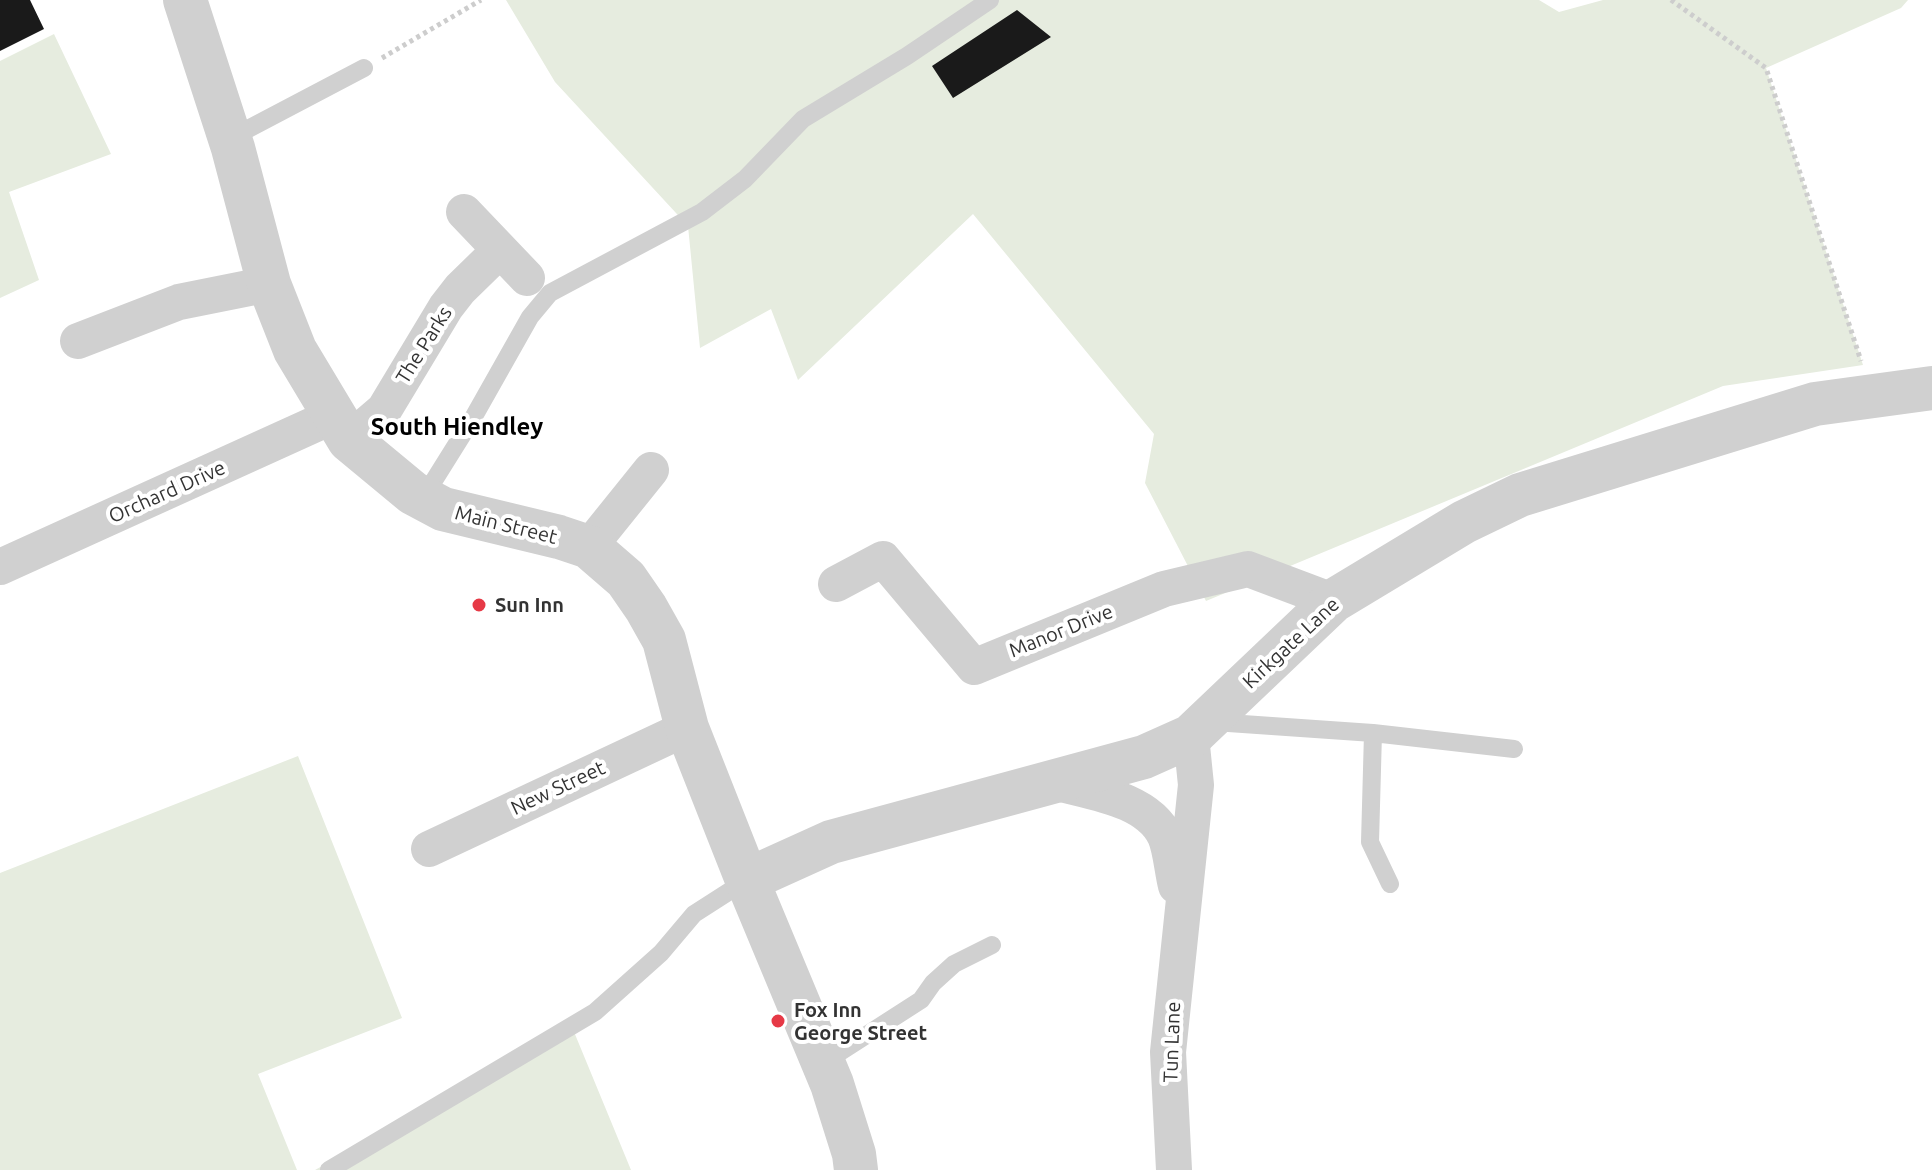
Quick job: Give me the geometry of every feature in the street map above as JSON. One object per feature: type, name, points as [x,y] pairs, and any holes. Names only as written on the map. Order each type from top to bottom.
[{"type":"street","name":"Main Street","points":[[185,0],[229,139],[269,284],[295,350],[341,428],[387,473],[443,509],[589,547],[626,579],[646,608],[664,640],[687,728],[823,1063],[854,1154],[856,1170]]},
{"type":"street","points":[[464,212],[527,278]]},
{"type":"street","name":"The Parks","points":[[341,428],[384,410],[446,307],[500,250]]},
{"type":"street","points":[[78,341],[179,302],[269,284]]},
{"type":"street","name":"Kirkgate Lane","points":[[747,880],[831,842],[1144,757],[1199,729],[1333,601],[1464,522],[1520,495],[1815,404],[1932,388]]},
{"type":"street","name":"Orchard Drive","points":[[0,567],[341,428]]},
{"type":"street","points":[[589,547],[651,470]]},
{"type":"street","name":"Manor Drive","points":[[836,584],[883,559],[974,667],[1164,589],[1248,569],[1333,601]]},
{"type":"street","name":"New Street","points":[[429,849],[687,728]]},
{"type":"street","name":"Tun Lane","points":[[1174,1170],[1168,1052],[1199,729]]},
{"type":"street","name":"Tun Lane","points":[[1054,782],[1123,802],[1147,814],[1165,835],[1182,915]]},
{"type":"lane","points":[[423,498],[530,317],[550,293],[702,212],[745,179],[803,119],[907,56],[990,0]]},
{"type":"lane","points":[[229,139],[364,68]]},
{"type":"lane","points":[[1199,729],[1373,733],[1514,749]]},
{"type":"lane","points":[[1373,733],[1370,842],[1390,884]]},
{"type":"lane","points":[[329,1170],[595,1012],[661,953],[694,914],[747,880]]},
{"type":"lane","points":[[823,1063],[921,1000],[933,983],[954,964],[992,945]]},
{"type":"path","points":[[364,68],[481,0]]},
{"type":"path","points":[[1671,0],[1766,68],[1871,396]]},
{"type":"shaded area","points":[[506,0],[1539,0],[1559,12],[1603,0],[1908,0],[1901,8],[1766,68],[1863,365],[1723,386],[1206,601],[1145,483],[1154,434],[973,214],[798,380],[771,309],[700,348],[688,226],[555,82]]},
{"type":"shaded area","points":[[54,34],[111,154],[9,192],[39,280],[0,298],[0,61]]},
{"type":"shaded area","points":[[298,756],[402,1018],[258,1074],[297,1170],[0,1170],[0,873]]},
{"type":"shaded area","points":[[572,1027],[631,1170],[315,1170]]},
{"type":"building","points":[[0,0],[30,0],[44,29],[0,51]]},
{"type":"building","points":[[1017,10],[1051,37],[953,98],[932,66]]},
{"type":"place","name":"Sun Inn","points":[[479,605]]},
{"type":"place","name":"Fox Inn George Street","points":[[778,1021]]},
{"type":"district","name":"South Hiendley","points":[[457,427]]}]
